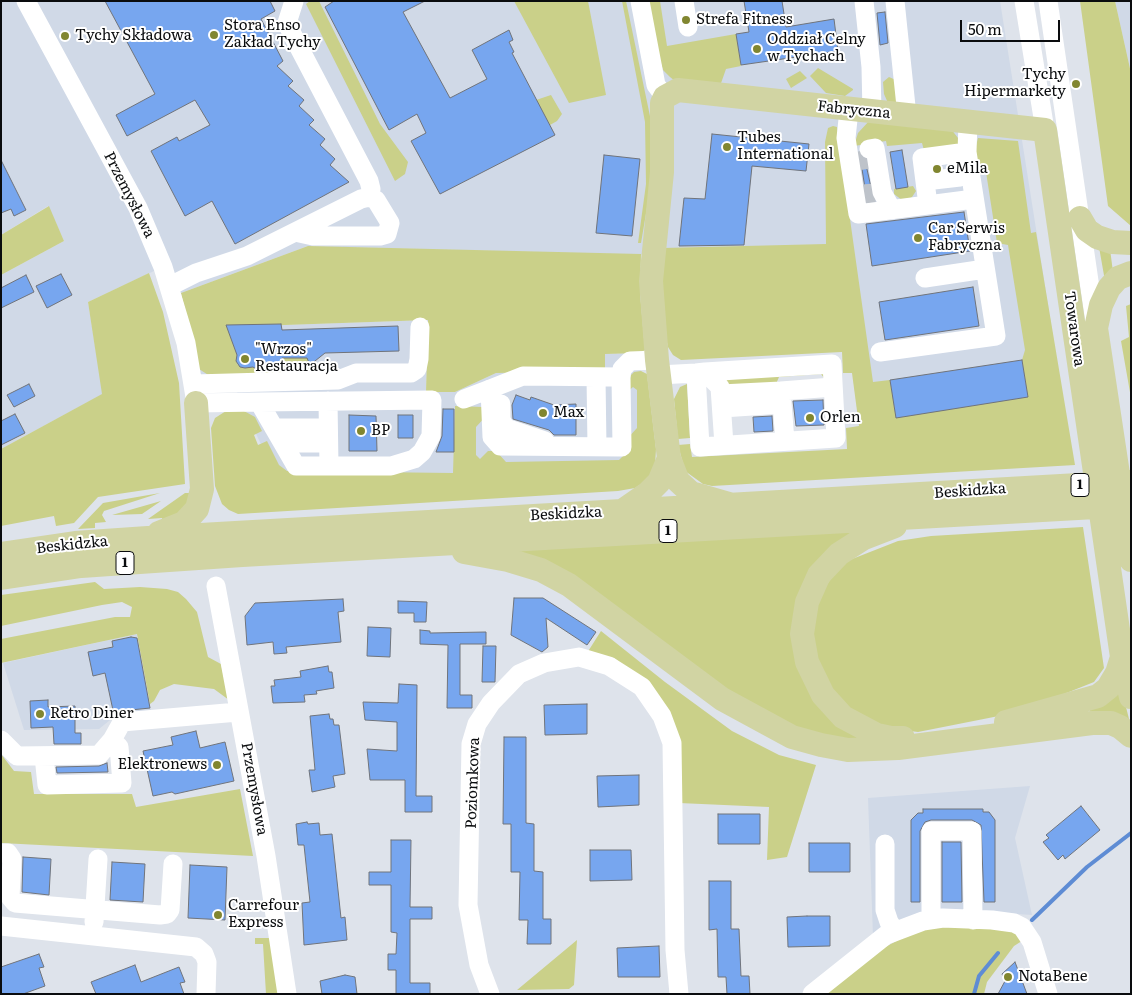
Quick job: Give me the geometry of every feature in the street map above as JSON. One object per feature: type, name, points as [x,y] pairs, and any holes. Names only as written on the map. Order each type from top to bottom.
[{"type":"main road","name":"Fabryczna","points":[[665,97],[678,90],[1045,130]]},
{"type":"main road","points":[[665,97],[662,103],[662,172],[651,281],[658,368],[669,458],[678,481],[691,494],[729,504]]},
{"type":"main road","name":"Towarowa","points":[[1045,130],[1122,657],[1131,697]]},
{"type":"main road","points":[[1080,218],[1087,230],[1097,237],[1112,242],[1131,243]]},
{"type":"main road","points":[[1131,273],[1118,278],[1109,288],[1101,305],[1096,328],[1131,560]]},
{"type":"main road","points":[[148,538],[184,523],[197,509],[202,489],[195,393]]},
{"type":"main road","points":[[622,511],[648,493],[659,482],[669,458]]},
{"type":"main road","name":"Beskidzka","points":[[3,572],[75,543],[266,530],[1131,482]]},
{"type":"main road","points":[[202,489],[217,516],[234,524],[266,530]]},
{"type":"main road","name":"Beskidzka","points":[[3,572],[420,545],[1131,505]]},
{"type":"main road","points":[[915,518],[864,538],[838,554],[819,575],[807,602],[802,634],[807,662],[823,695],[843,717],[877,735],[891,738],[916,737],[972,729],[1022,718],[1098,696],[1108,688],[1122,657]]},
{"type":"main road","points":[[420,545],[508,560],[541,570],[569,585],[722,699],[792,737],[820,745],[848,750],[898,748],[1092,723],[1111,723],[1131,736]]},
{"type":"street","name":"Przemysłowa","points":[[26,1],[138,208],[170,286],[186,343],[195,393]]},
{"type":"street","points":[[294,1],[287,23],[290,32],[369,181],[371,189],[369,197]]},
{"type":"street","points":[[640,1],[656,85],[665,97]]},
{"type":"street","points":[[684,1],[688,27]]},
{"type":"street","name":"Towarowa","points":[[1024,1],[1045,130]]},
{"type":"street","points":[[1048,1],[1096,328]]},
{"type":"street","points":[[892,210],[865,173],[846,138],[861,111],[871,67],[860,4],[895,2],[907,116]]},
{"type":"street","points":[[871,67],[902,66]]},
{"type":"street","points":[[928,205],[925,182],[960,177],[962,152],[968,122]]},
{"type":"street","points":[[880,352],[996,336],[974,199],[962,152]]},
{"type":"street","points":[[865,173],[858,214],[974,199]]},
{"type":"street","points":[[170,286],[196,273],[247,256],[295,232],[369,197],[376,200],[390,223],[387,234],[380,236],[313,236],[295,232]]},
{"type":"street","points":[[925,278],[985,269]]},
{"type":"street","points":[[195,393],[338,380],[356,373],[411,373],[417,369],[419,359],[420,327]]},
{"type":"street","points":[[491,397],[492,436],[496,443],[505,447],[591,441],[597,447],[622,447],[621,377],[622,369],[630,361],[658,368],[701,372],[832,364],[836,438],[783,416],[722,420]]},
{"type":"street","points":[[701,372],[720,387],[722,420],[700,447],[701,372]]},
{"type":"street","points":[[274,429],[328,435],[432,400],[491,397],[523,376],[548,378],[621,377]]},
{"type":"street","points":[[596,377],[597,447]]},
{"type":"street","points":[[545,444],[506,428],[501,420],[500,400],[502,393],[507,387],[525,381],[548,378]]},
{"type":"street","points":[[722,420],[783,416],[833,387]]},
{"type":"street","points":[[195,393],[274,429],[328,435],[391,466],[414,458],[422,452],[431,436],[432,400]]},
{"type":"street","points":[[722,420],[783,416]]},
{"type":"street","points":[[274,429],[296,466],[328,435]]},
{"type":"street","name":"Przemysłowa","points":[[216,586],[266,856],[287,994]]},
{"type":"street","name":"Poziomkowa","points":[[490,994],[479,965],[468,906],[471,744],[476,724],[491,702],[519,674],[544,663],[579,657],[610,666],[642,687],[662,716],[672,744],[675,950],[679,994]]},
{"type":"street","points":[[1,740],[17,756],[99,755],[112,740],[122,722],[238,712]]},
{"type":"street","points":[[44,756],[47,786],[122,783],[119,747],[112,740]]},
{"type":"street","points":[[931,920],[931,831],[972,831],[973,920]]},
{"type":"street","points":[[885,844],[885,910],[889,922],[896,931]]},
{"type":"street","points":[[1,853],[8,853],[12,859],[6,886],[10,897],[15,903],[95,910],[167,914],[170,910],[173,864]]},
{"type":"street","points":[[93,936],[98,859]]},
{"type":"street","points":[[812,994],[886,935],[931,920],[973,920],[1014,923],[1022,926],[1032,942],[1048,994]]},
{"type":"street","points":[[1,926],[198,948],[204,954],[207,962],[206,994]]},
{"type":"shaded area","points":[[1,1],[1000,1],[1064,406],[861,439],[838,260],[308,246],[181,293],[169,264],[88,302],[103,394],[1,449],[1,275],[64,241],[48,206],[1,235]]},
{"type":"shaded area","points":[[1115,1],[1131,1],[1131,73]]},
{"type":"shaded area","points":[[428,320],[426,392],[455,392],[496,373],[604,371],[604,354],[640,353],[644,445],[623,466],[454,473],[274,473],[237,392],[204,392],[191,328]]},
{"type":"shaded area","points":[[137,634],[151,711],[115,716],[99,729],[24,730],[3,663]]},
{"type":"shaded area","points":[[1030,786],[1015,838],[1032,915],[956,910],[873,936],[868,798]]},
{"type":"green space","points":[[310,1],[319,1],[380,124],[408,162],[405,174],[395,181],[306,4]]},
{"type":"green space","points":[[514,1],[588,1],[606,95],[569,103]]},
{"type":"green space","points":[[622,1],[626,1],[651,121],[651,184],[641,243],[638,243],[646,184],[645,122]]},
{"type":"green space","points":[[647,1],[660,1],[667,46],[736,34],[741,66],[726,69],[720,86],[675,81],[663,70]]},
{"type":"green space","points":[[1080,1],[1115,1],[1131,73],[1131,226],[1108,206]]},
{"type":"green space","points":[[818,68],[853,90],[845,96],[826,93],[810,76]]},
{"type":"green space","points":[[800,71],[807,78],[791,88],[786,79]]},
{"type":"green space","points":[[889,77],[898,81],[896,103],[888,103],[884,94],[883,82]]},
{"type":"green space","points":[[551,95],[562,114],[557,121],[550,125],[536,100]]},
{"type":"green space","points":[[870,120],[951,129],[958,138],[958,145],[925,154],[922,143],[887,146],[886,141],[854,146],[858,133]]},
{"type":"green space","points":[[837,127],[873,382],[890,380],[896,417],[1028,397],[1022,360],[1025,350],[1008,245],[997,243],[986,172],[979,173],[975,150],[978,138],[1018,141],[1031,233],[1036,232],[1075,465],[712,486],[703,484],[685,471],[678,445],[690,444],[692,457],[847,449],[846,428],[859,426],[852,373],[843,373],[842,352],[681,360],[673,355],[668,347],[661,314],[663,248],[826,244],[825,142],[828,128]]},
{"type":"green space","points":[[913,186],[916,191],[908,200],[902,200],[894,194],[894,189]]},
{"type":"green space","points":[[49,206],[64,241],[1,275],[1,235]]},
{"type":"green space","points":[[308,246],[641,254],[640,293],[645,350],[640,353],[605,354],[605,371],[496,373],[455,392],[426,392],[428,320],[227,327],[237,354],[237,364],[243,368],[256,366],[255,377],[213,378],[199,369],[181,293]]},
{"type":"green space","points":[[1099,247],[1110,249],[1113,272],[1105,281]]},
{"type":"green space","points":[[149,273],[163,312],[179,383],[185,484],[98,497],[74,523],[56,526],[54,516],[1,526],[1,449],[102,394],[88,302]]},
{"type":"green space","points":[[1131,304],[1131,398],[1121,341],[1129,337],[1126,306]]},
{"type":"green space","points":[[282,358],[308,358],[311,369],[308,372],[295,369],[265,377],[263,369],[268,367],[278,371]]},
{"type":"green space","points":[[641,371],[647,374],[656,449],[655,466],[647,480],[635,488],[618,491],[238,514],[222,504],[215,486],[211,428],[215,418],[226,411],[244,411],[255,417],[262,431],[254,435],[258,445],[267,441],[279,465],[287,471],[453,473],[455,406],[483,407],[487,415],[476,427],[476,455],[480,459],[488,451],[496,451],[506,462],[619,460],[623,456],[617,450],[637,428],[637,390],[633,387],[626,393],[631,375],[634,372]]},
{"type":"green space","points":[[823,373],[826,376],[824,378],[821,374],[779,377],[776,384],[730,387],[726,382],[726,379]]},
{"type":"green space","points":[[687,384],[690,438],[678,439],[674,399],[680,387]]},
{"type":"green space","points":[[160,493],[104,511],[102,515],[106,522],[95,523],[95,528],[78,529],[103,503]]},
{"type":"green space","points":[[185,493],[194,493],[191,506],[163,522],[162,518],[148,519]]},
{"type":"green space","points":[[161,501],[142,514],[112,515]]},
{"type":"green space","points":[[1083,527],[1104,668],[1094,682],[1019,712],[918,732],[872,726],[848,715],[813,660],[809,637],[816,600],[842,563],[898,541],[931,536]]},
{"type":"green space","points":[[857,528],[855,535],[797,635],[867,743],[786,727],[508,547]]},
{"type":"green space","points":[[95,582],[104,589],[140,587],[167,589],[178,592],[186,599],[197,612],[208,657],[221,664],[229,700],[214,689],[174,684],[160,690],[154,701],[150,704],[137,634],[1,663],[1,639],[115,617],[130,617],[132,607],[122,602],[1,626],[1,595]]},
{"type":"green space","points":[[601,631],[665,682],[732,731],[779,755],[816,765],[787,857],[767,860],[769,807],[679,803],[651,687],[614,658],[587,653]]},
{"type":"green space","points":[[1121,687],[1131,727],[1091,718],[1089,707]]},
{"type":"green space","points":[[1,754],[14,771],[31,772],[34,794],[132,794],[136,807],[240,789],[253,856],[1,843]]},
{"type":"green space","points":[[924,927],[1014,928],[1025,939],[1014,946],[987,982],[984,994],[824,994],[883,948]]},
{"type":"green space","points":[[255,938],[270,938],[279,994],[266,994],[263,944],[255,944]]},
{"type":"green space","points":[[577,940],[574,985],[569,989],[517,990]]},
{"type":"building","points":[[105,1],[270,1],[275,11],[261,19],[283,61],[277,66],[293,81],[288,86],[304,100],[299,106],[314,120],[309,125],[325,139],[320,145],[335,159],[330,165],[349,182],[235,244],[212,201],[185,216],[151,151],[177,137],[179,141],[210,125],[195,100],[127,136],[116,115],[155,94]]},
{"type":"building","points":[[334,1],[425,1],[403,12],[450,98],[487,79],[472,50],[509,30],[513,40],[509,42],[514,52],[512,53],[555,135],[440,194],[411,141],[426,133],[417,114],[389,130],[325,7]]},
{"type":"building","points":[[744,1],[782,1],[786,27],[834,19],[838,51],[741,65],[736,34],[749,32]]},
{"type":"building","points":[[885,12],[888,43],[880,45],[877,13]]},
{"type":"building","points":[[712,134],[809,144],[806,171],[752,166],[744,245],[679,246],[684,198],[705,199]]},
{"type":"building","points":[[902,150],[908,187],[896,189],[890,152]]},
{"type":"building","points":[[604,155],[640,159],[632,236],[596,233]]},
{"type":"building","points":[[860,156],[865,160],[874,201],[867,201]]},
{"type":"building","points":[[1,160],[26,210],[14,216],[11,209],[1,213]]},
{"type":"building","name":"Car Serwis Fabryczna","points":[[964,212],[970,251],[872,266],[866,224]]},
{"type":"building","points":[[61,274],[72,295],[47,308],[36,286]]},
{"type":"building","points":[[26,275],[34,292],[1,308],[1,288]]},
{"type":"building","points":[[973,287],[979,326],[885,340],[879,302]]},
{"type":"building","points":[[281,324],[282,330],[398,326],[399,351],[325,353],[310,365],[307,358],[282,358],[282,366],[279,370],[273,371],[268,367],[259,371],[253,367],[240,367],[236,361],[237,355],[226,325]]},
{"type":"building","points":[[1022,360],[1028,397],[896,418],[890,380]]},
{"type":"building","points":[[29,384],[35,396],[14,407],[7,395]]},
{"type":"building","name":"Max","points":[[516,395],[530,400],[531,397],[554,405],[576,404],[576,435],[554,435],[549,430],[513,419],[512,405]]},
{"type":"building","name":"Orlen","points":[[823,400],[824,425],[796,426],[793,401]]},
{"type":"building","points":[[443,409],[454,409],[454,452],[436,452],[442,436]]},
{"type":"building","points":[[15,414],[25,433],[1,445],[1,421]]},
{"type":"building","name":"BP","points":[[349,415],[376,416],[377,451],[349,451]]},
{"type":"building","points":[[398,415],[413,415],[413,438],[398,438]]},
{"type":"building","points":[[772,416],[773,431],[754,432],[753,417]]},
{"type":"building","points":[[514,598],[543,598],[596,632],[587,645],[546,618],[548,647],[542,652],[511,635]]},
{"type":"building","points":[[343,599],[344,611],[338,612],[341,642],[286,647],[287,653],[274,654],[273,642],[247,645],[245,616],[255,603]]},
{"type":"building","points":[[398,601],[427,602],[426,622],[414,622],[414,613],[398,613]]},
{"type":"building","points":[[368,627],[391,628],[390,657],[367,656]]},
{"type":"building","points":[[420,630],[430,631],[430,633],[486,632],[486,644],[460,644],[460,695],[472,695],[472,708],[447,708],[448,645],[420,644]]},
{"type":"building","points":[[131,637],[137,638],[150,708],[121,711],[114,715],[105,673],[93,676],[88,652],[113,647],[112,641]]},
{"type":"building","points":[[483,646],[496,646],[495,682],[482,682]]},
{"type":"building","points":[[328,666],[329,672],[332,672],[334,688],[316,691],[317,694],[304,695],[305,702],[273,703],[271,686],[275,686],[274,680],[301,677],[300,671]]},
{"type":"building","points":[[399,684],[417,685],[416,796],[432,796],[432,812],[405,812],[405,780],[370,780],[367,749],[397,751],[397,722],[365,720],[363,702],[398,703]]},
{"type":"building","points":[[48,700],[48,707],[75,706],[75,733],[81,733],[81,744],[54,744],[53,727],[31,728],[30,701]]},
{"type":"building","points":[[587,704],[587,734],[545,735],[544,705]]},
{"type":"building","points":[[329,714],[330,719],[333,719],[334,725],[339,725],[345,774],[333,776],[335,787],[312,792],[309,770],[315,770],[310,716]]},
{"type":"building","points":[[196,731],[200,748],[225,742],[234,781],[175,794],[172,792],[153,796],[143,751],[173,745],[171,737]]},
{"type":"building","points":[[504,737],[526,737],[526,823],[534,824],[534,871],[543,872],[543,919],[551,919],[551,944],[527,944],[528,920],[519,920],[520,872],[511,872],[511,824],[503,824]]},
{"type":"building","points":[[107,763],[108,772],[57,773],[56,767],[99,766]]},
{"type":"building","points":[[639,775],[639,805],[598,807],[597,776]]},
{"type":"building","points":[[1081,806],[1100,830],[1065,859],[1063,855],[1058,860],[1043,842],[1049,838],[1046,835]]},
{"type":"building","points":[[923,809],[983,809],[983,812],[989,812],[995,820],[995,902],[984,902],[981,825],[972,820],[931,820],[925,822],[920,831],[920,902],[911,902],[911,820],[918,813],[923,813]]},
{"type":"building","points":[[718,814],[760,814],[760,844],[718,844]]},
{"type":"building","points":[[307,822],[308,824],[319,823],[320,835],[332,834],[341,918],[345,917],[347,940],[304,945],[302,903],[310,902],[304,845],[298,845],[296,824]]},
{"type":"building","points":[[391,840],[411,840],[410,907],[432,907],[432,919],[410,919],[410,983],[430,983],[430,994],[396,994],[396,970],[388,970],[388,954],[396,954],[397,933],[391,932],[391,885],[369,885],[369,872],[391,872]]},
{"type":"building","points":[[942,842],[961,842],[962,902],[942,902]]},
{"type":"building","points":[[809,843],[850,843],[850,872],[809,872]]},
{"type":"building","points":[[590,850],[631,850],[632,880],[590,881]]},
{"type":"building","points":[[23,857],[51,859],[49,895],[22,892]]},
{"type":"building","points":[[112,862],[145,864],[143,902],[110,900]]},
{"type":"building","points":[[190,865],[227,867],[225,920],[188,918]]},
{"type":"building","points":[[709,881],[731,881],[731,929],[739,929],[741,976],[749,976],[750,994],[727,994],[726,977],[718,977],[717,929],[709,930]]},
{"type":"building","points":[[830,916],[830,946],[788,947],[787,917]]},
{"type":"building","points":[[659,946],[660,977],[618,977],[617,948]]},
{"type":"building","points":[[39,954],[44,967],[39,968],[45,986],[23,994],[1,994],[1,967]]},
{"type":"building","points":[[1015,962],[1027,994],[998,994],[1005,981],[1002,974]]},
{"type":"building","points":[[135,965],[141,982],[179,967],[185,982],[180,983],[184,994],[96,994],[91,982]]},
{"type":"building","points":[[345,975],[355,977],[357,994],[322,994],[320,981]]},
{"type":"waterway","points":[[1032,920],[1087,867],[1131,833]]},
{"type":"waterway","points":[[974,994],[979,976],[998,953]]},
{"type":"tunnel","points":[[858,161],[870,159]]},
{"type":"tunnel","points":[[863,194],[875,193]]},
{"type":"place","name":"Strefa Fitness","points":[[686,20]]},
{"type":"place","name":"Stora Enso Zakład Tychy","points":[[214,35]]},
{"type":"place","name":"Tychy Składowa","points":[[65,36]]},
{"type":"place","name":"Oddział Celny w Tychach","points":[[757,49]]},
{"type":"place","name":"Tychy Hipermarkety","points":[[1076,84]]},
{"type":"place","name":"Tubes International","points":[[727,147]]},
{"type":"place","name":"eMila","points":[[937,169]]},
{"type":"place","name":"Car Serwis Fabryczna","points":[[918,238]]},
{"type":"place","name":"\"Wrzos\" Restauracja","points":[[245,359]]},
{"type":"place","name":"Max","points":[[543,413]]},
{"type":"place","name":"Orlen","points":[[810,418]]},
{"type":"place","name":"BP","points":[[361,431]]},
{"type":"place","name":"Retro Diner","points":[[40,714]]},
{"type":"place","name":"Elektronews","points":[[217,765]]},
{"type":"place","name":"Carrefour Express","points":[[218,915]]},
{"type":"place","name":"NotaBene","points":[[1008,977]]}]
